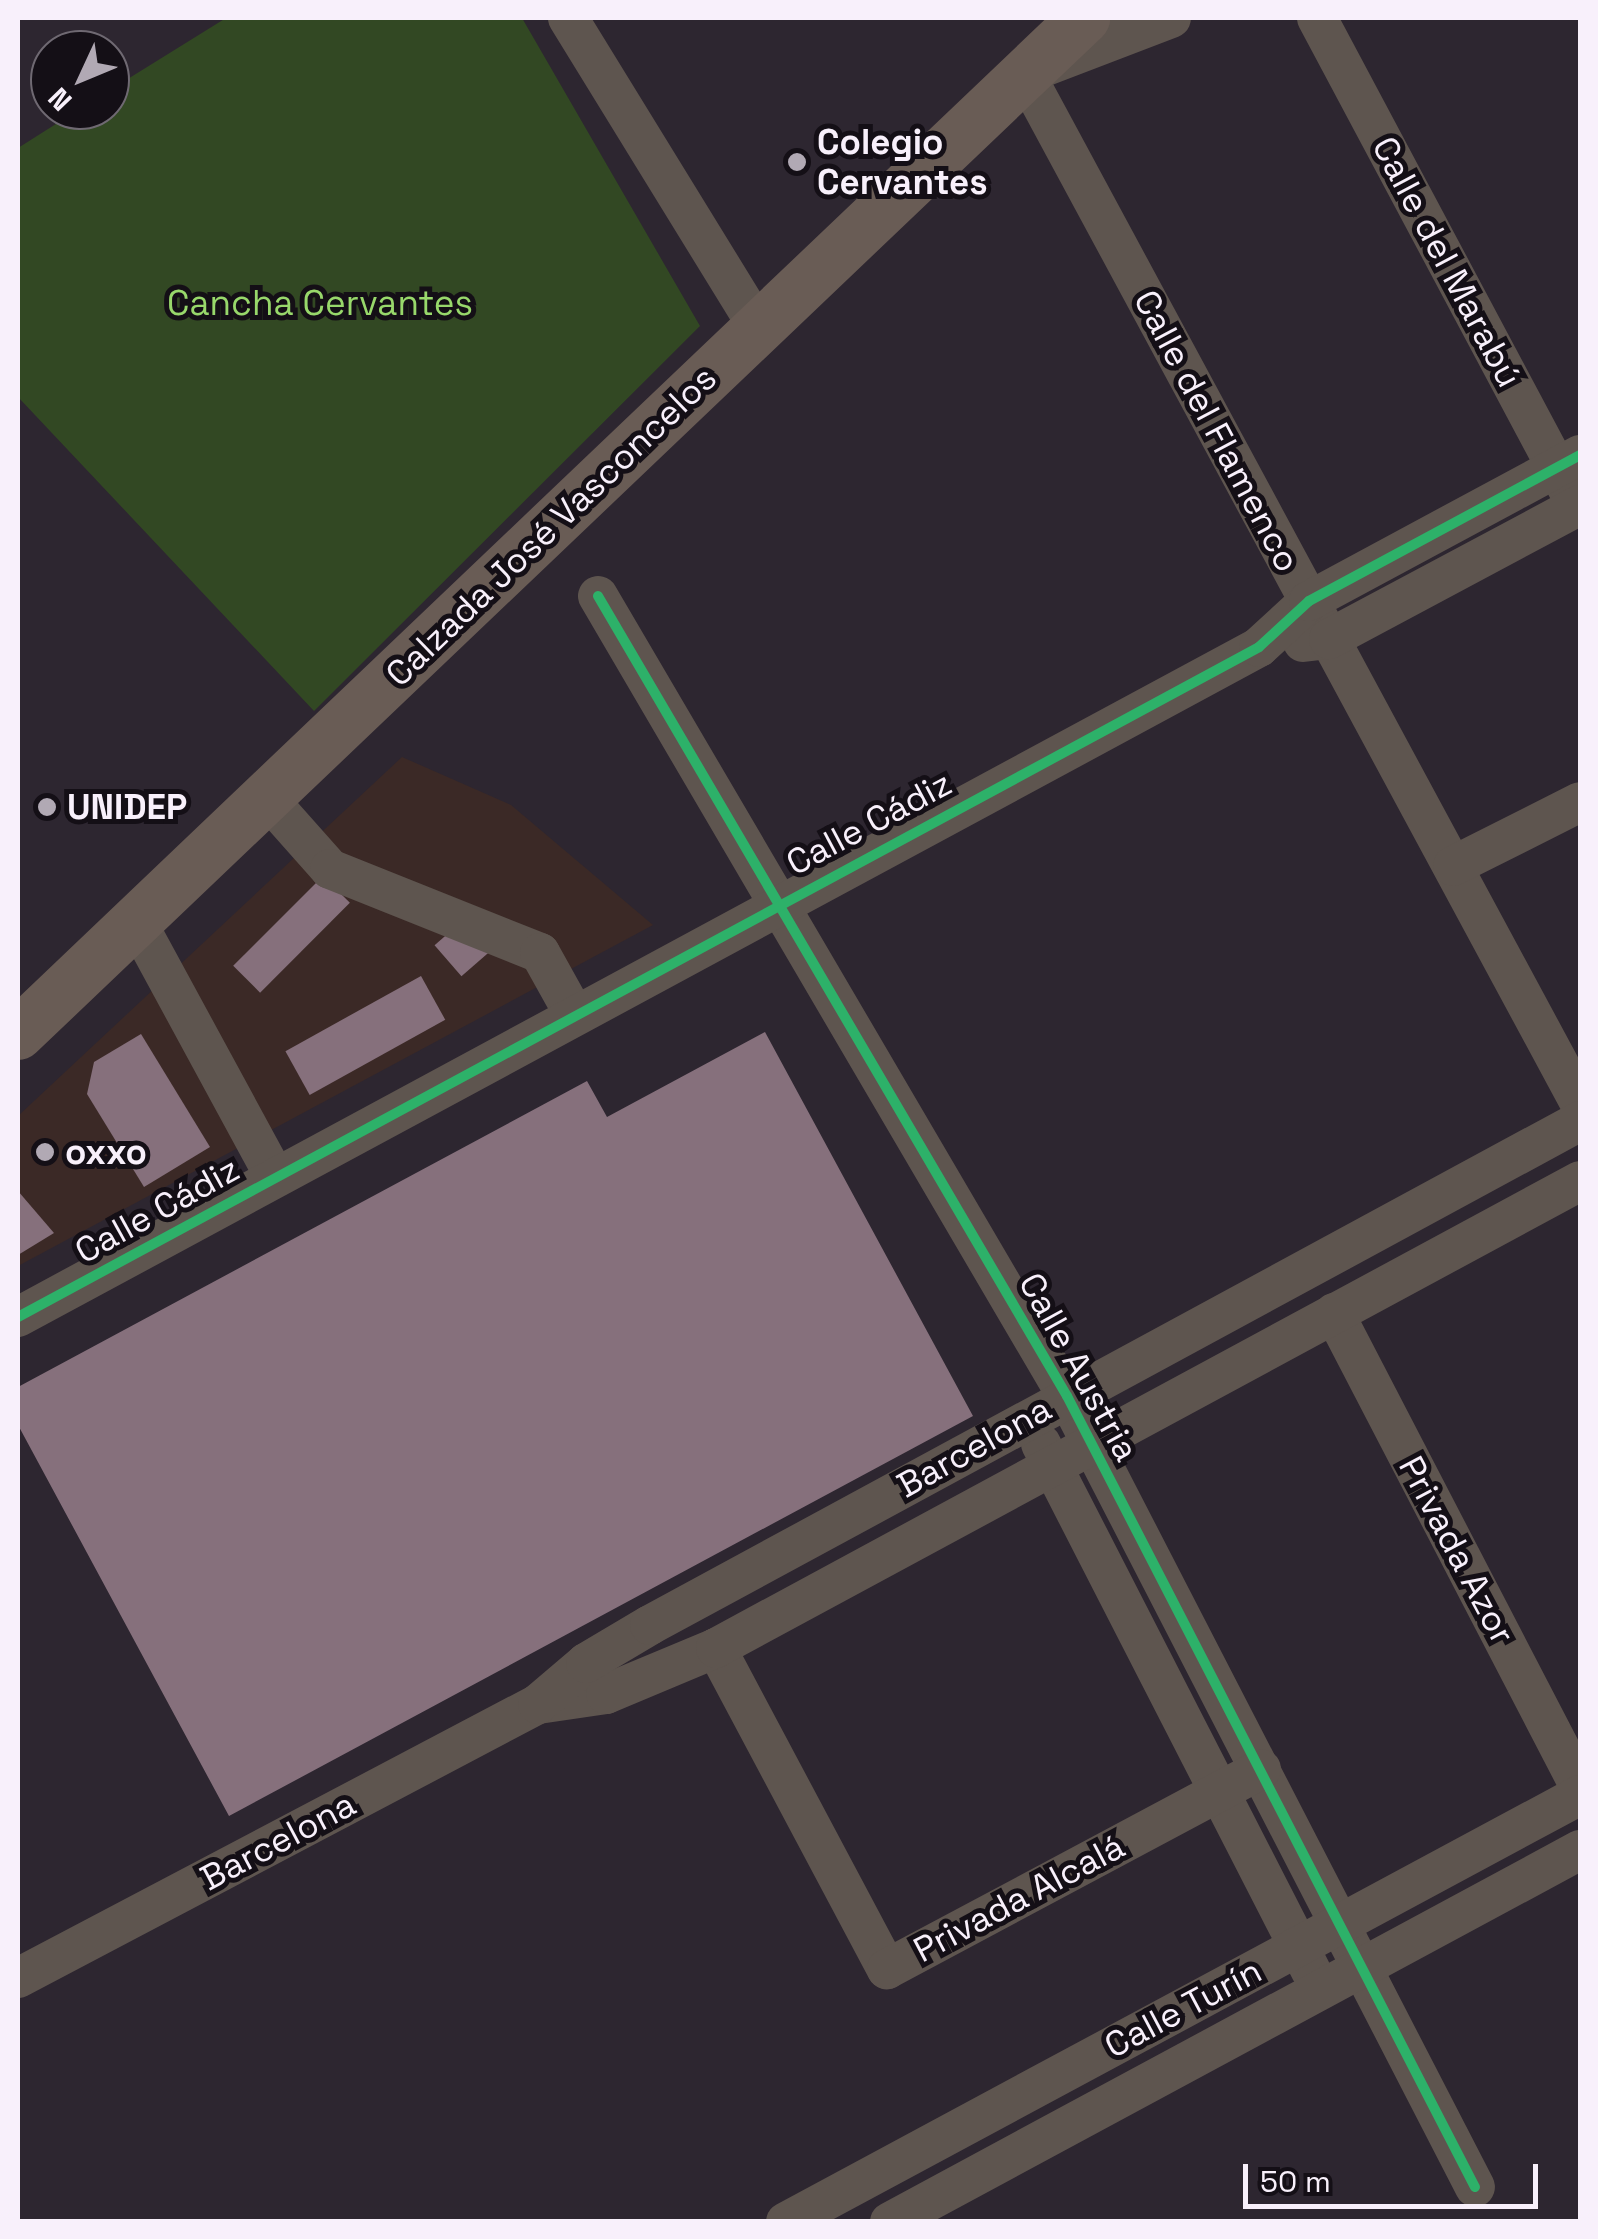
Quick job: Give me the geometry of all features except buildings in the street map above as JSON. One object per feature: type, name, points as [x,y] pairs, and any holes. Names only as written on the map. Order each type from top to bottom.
[{"type":"main road","name":"Calzada José Vasconcelos","points":[[18,1034],[1084,18]]},
{"type":"street","points":[[568,18],[758,328]]},
{"type":"street","points":[[1025,74],[1171,18]]},
{"type":"street","name":"Calle del Marabú","points":[[1317,18],[1569,461],[1579,505]]},
{"type":"street","name":"Calle del Flamenco","points":[[1025,74],[1452,866],[1578,1116],[1580,1164]]},
{"type":"street","name":"Calle Cádiz","points":[[18,1317],[1259,646],[1309,601],[1569,461]]},
{"type":"street","name":"Calle Cádiz","points":[[1259,646],[1329,639],[1579,505]]},
{"type":"street","name":"Calle Austria","points":[[598,596],[774,905],[1067,1396],[1474,2186]]},
{"type":"street","points":[[266,797],[330,869],[540,952],[574,1014]]},
{"type":"street","points":[[1452,866],[1580,802]]},
{"type":"street","points":[[136,921],[275,1177]]},
{"type":"street","name":"Barcelona","points":[[18,1978],[538,1704],[586,1663],[650,1625],[1578,1116]]},
{"type":"street","name":"Barcelona","points":[[538,1704],[606,1694],[716,1648],[1580,1180]]},
{"type":"street","name":"Privada Azor","points":[[1334,1314],[1580,1791]]},
{"type":"street","name":"Calle Austria","points":[[1028,1418],[1321,1990]]},
{"type":"street","name":"Privada Alcalá","points":[[716,1648],[887,1969],[1261,1769]]},
{"type":"street","name":"Calle Turín","points":[[786,2222],[1580,1791]]},
{"type":"street","name":"Calle Turín","points":[[890,2222],[1580,1850]]},
{"type":"shaded area","points":[[402,757],[511,805],[653,925],[18,1266],[18,1116]]},
{"type":"green space","name":"Cancha Cervantes","points":[[226,18],[522,18],[700,326],[314,711],[18,397],[18,148],[46,130],[130,130],[130,78]]},
{"type":"cycle path","points":[[18,1317],[1259,647],[1309,601],[1580,455]]},
{"type":"cycle path","points":[[598,596],[1067,1396],[1475,2187]]},
{"type":"place","name":"Colegio Cervantes","points":[[797,162]]},
{"type":"place","name":"UNIDEP","points":[[47,807]]},
{"type":"place","name":"oxxo","points":[[45,1152]]}]
